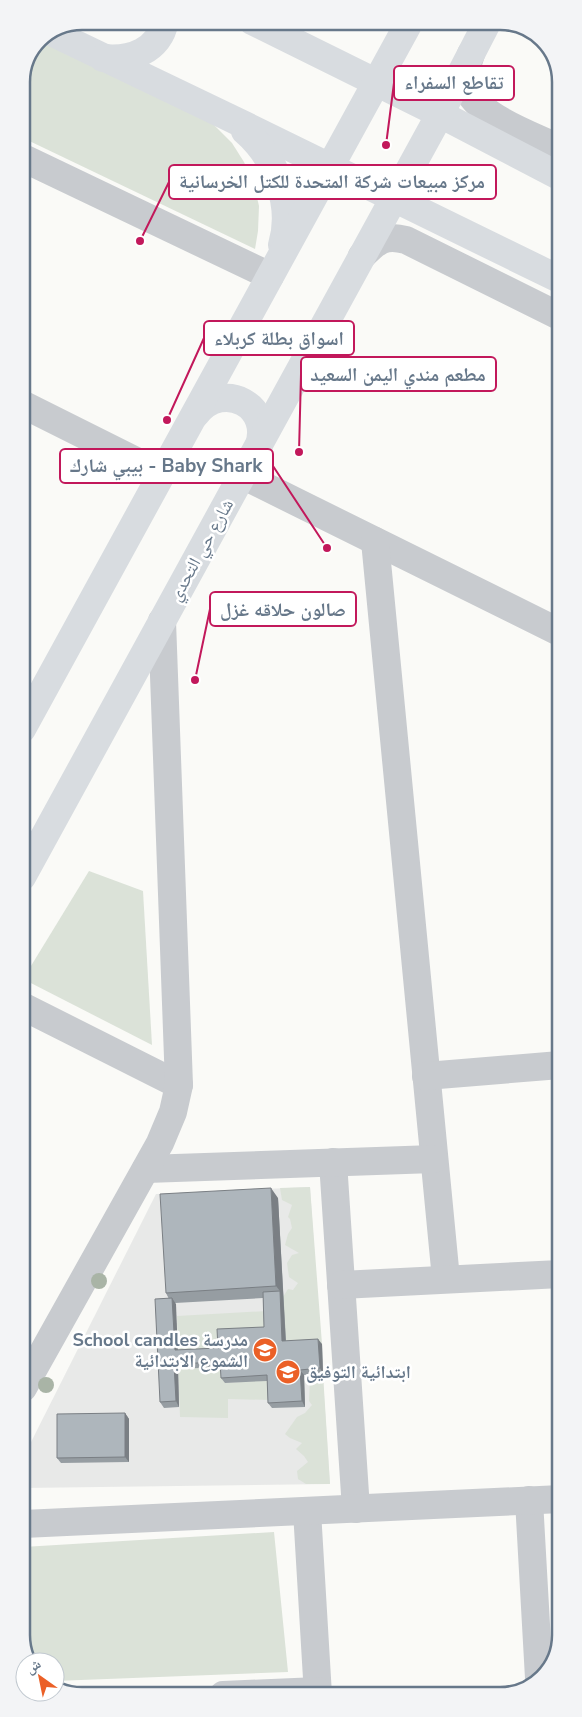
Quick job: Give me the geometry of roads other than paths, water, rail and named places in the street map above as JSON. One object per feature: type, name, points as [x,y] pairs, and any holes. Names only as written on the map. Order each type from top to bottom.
[{"type":"main road","points":[[103,58],[118,59],[133,56],[146,50],[157,39],[161,30]]},
{"type":"main road","points":[[270,30],[440,114],[552,172]]},
{"type":"main road","points":[[30,714],[405,30]]},
{"type":"main road","name":"شارع حي التحدي","points":[[30,862],[440,114],[484,30]]},
{"type":"main road","points":[[59,36],[552,276]]},
{"type":"main road","points":[[228,117],[260,145],[280,186],[285,206],[286,226],[278,257],[270,276]]},
{"type":"main road","points":[[195,415],[205,404],[219,398],[238,400],[247,404],[259,420],[261,440],[257,449]]},
{"type":"street","points":[[472,53],[467,66],[466,83],[468,90],[481,106],[508,123],[552,145]]},
{"type":"street","points":[[30,161],[270,276]]},
{"type":"street","points":[[362,256],[381,239],[388,237],[406,240],[552,313]]},
{"type":"street","points":[[30,408],[162,474]]},
{"type":"street","points":[[242,475],[552,628]]},
{"type":"street","points":[[375,541],[446,1280]]},
{"type":"street","points":[[30,1376],[160,1143],[174,1112],[179,1085],[162,621]]},
{"type":"street","points":[[30,1010],[179,1085]]},
{"type":"street","points":[[426,1076],[552,1066]]},
{"type":"street","points":[[146,1169],[434,1159]]},
{"type":"street","points":[[333,1162],[356,1509]]},
{"type":"street","points":[[341,1285],[552,1274]]},
{"type":"street","points":[[30,1524],[552,1499]]},
{"type":"street","points":[[529,1500],[539,1669]]},
{"type":"street","points":[[307,1511],[318,1687]]},
{"type":"place","name":"تقاطع السفراء","points":[[386,145]]},
{"type":"place","name":"مركز مبيعات شركة المتحدة للكتل الخرسانية","points":[[140,241]]},
{"type":"place","name":"اسواق بطلة كربلاء","points":[[167,420]]},
{"type":"place","name":"مطعم مندي اليمن السعيد","points":[[299,452]]},
{"type":"place","name":"بيبي شارك - Baby Shark","points":[[327,548]]},
{"type":"place","name":"صالون حلاقه غزل","points":[[195,680]]},
{"type":"place","name":"School candles مدرسة الشموع الابتدائية","points":[[265,1350]]},
{"type":"place","name":"ابتدائية التوفيق","points":[[288,1372]]}]
